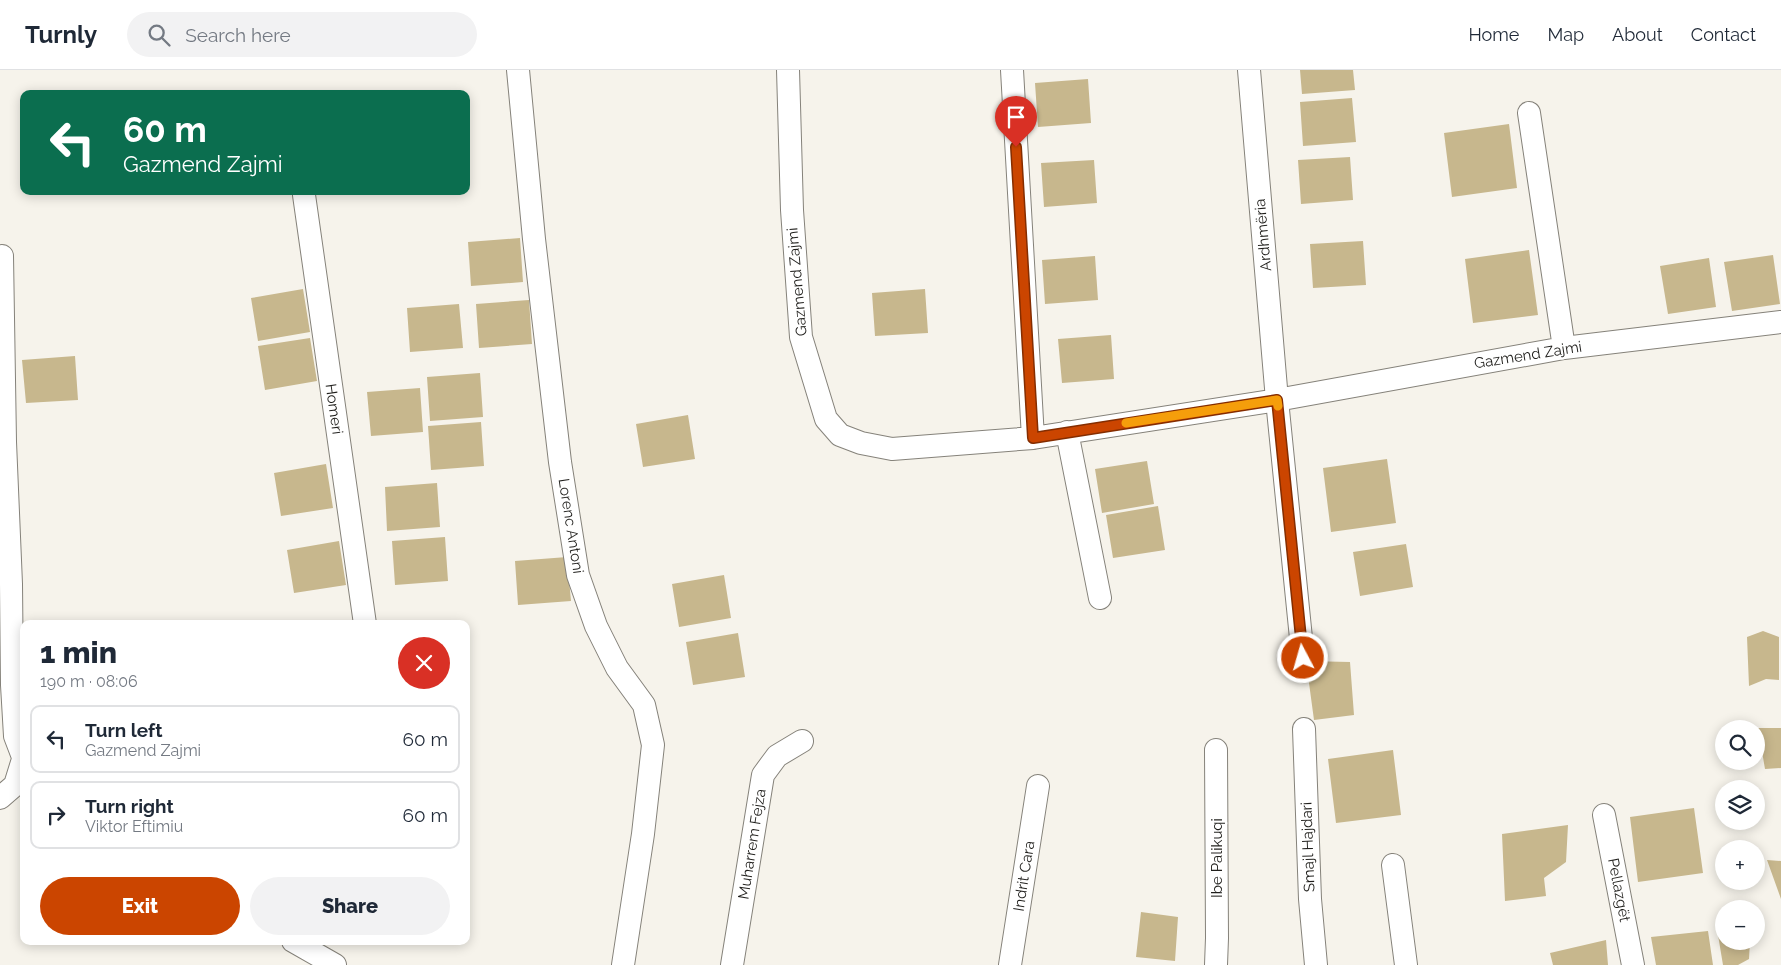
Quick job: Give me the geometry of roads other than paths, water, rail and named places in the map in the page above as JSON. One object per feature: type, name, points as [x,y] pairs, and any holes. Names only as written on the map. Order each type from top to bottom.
[{"type":"street","name":"Lorenc Antoni","points":[[518,70],[560,462],[578,575],[596,626],[617,668],[644,705],[653,745],[643,834],[623,965]]},
{"type":"street","name":"Gazmend Zajmi","points":[[788,70],[792,210],[801,337],[826,419],[840,435],[861,444],[892,449],[1033,438],[1277,400],[1564,348],[1781,322]]},
{"type":"street","points":[[1012,70],[1033,438]]},
{"type":"street","name":"Ardhmëria","points":[[1249,70],[1277,400]]},
{"type":"street","points":[[1529,113],[1564,348]]},
{"type":"street","name":"Homeri","points":[[304,195],[364,620]]},
{"type":"street","points":[[2,256],[12,685],[15,736],[20,748]]},
{"type":"street","points":[[1277,400],[1303,658]]},
{"type":"street","points":[[1067,432],[1100,598]]},
{"type":"street","name":"Smajl Hajdari","points":[[1304,729],[1310,899],[1316,965]]},
{"type":"street","name":"Muharrem Fejza","points":[[732,965],[763,775],[777,756],[802,740]]},
{"type":"street","name":"Ibe Palikuqi","points":[[1216,750],[1216,965]]},
{"type":"street","points":[[10,787],[20,763]]},
{"type":"street","name":"Indrit Cara","points":[[1010,965],[1038,786]]},
{"type":"street","name":"Pellazgët","points":[[1604,815],[1633,965]]},
{"type":"street","points":[[1393,865],[1406,965]]},
{"type":"street","points":[[300,945],[335,965]]}]
